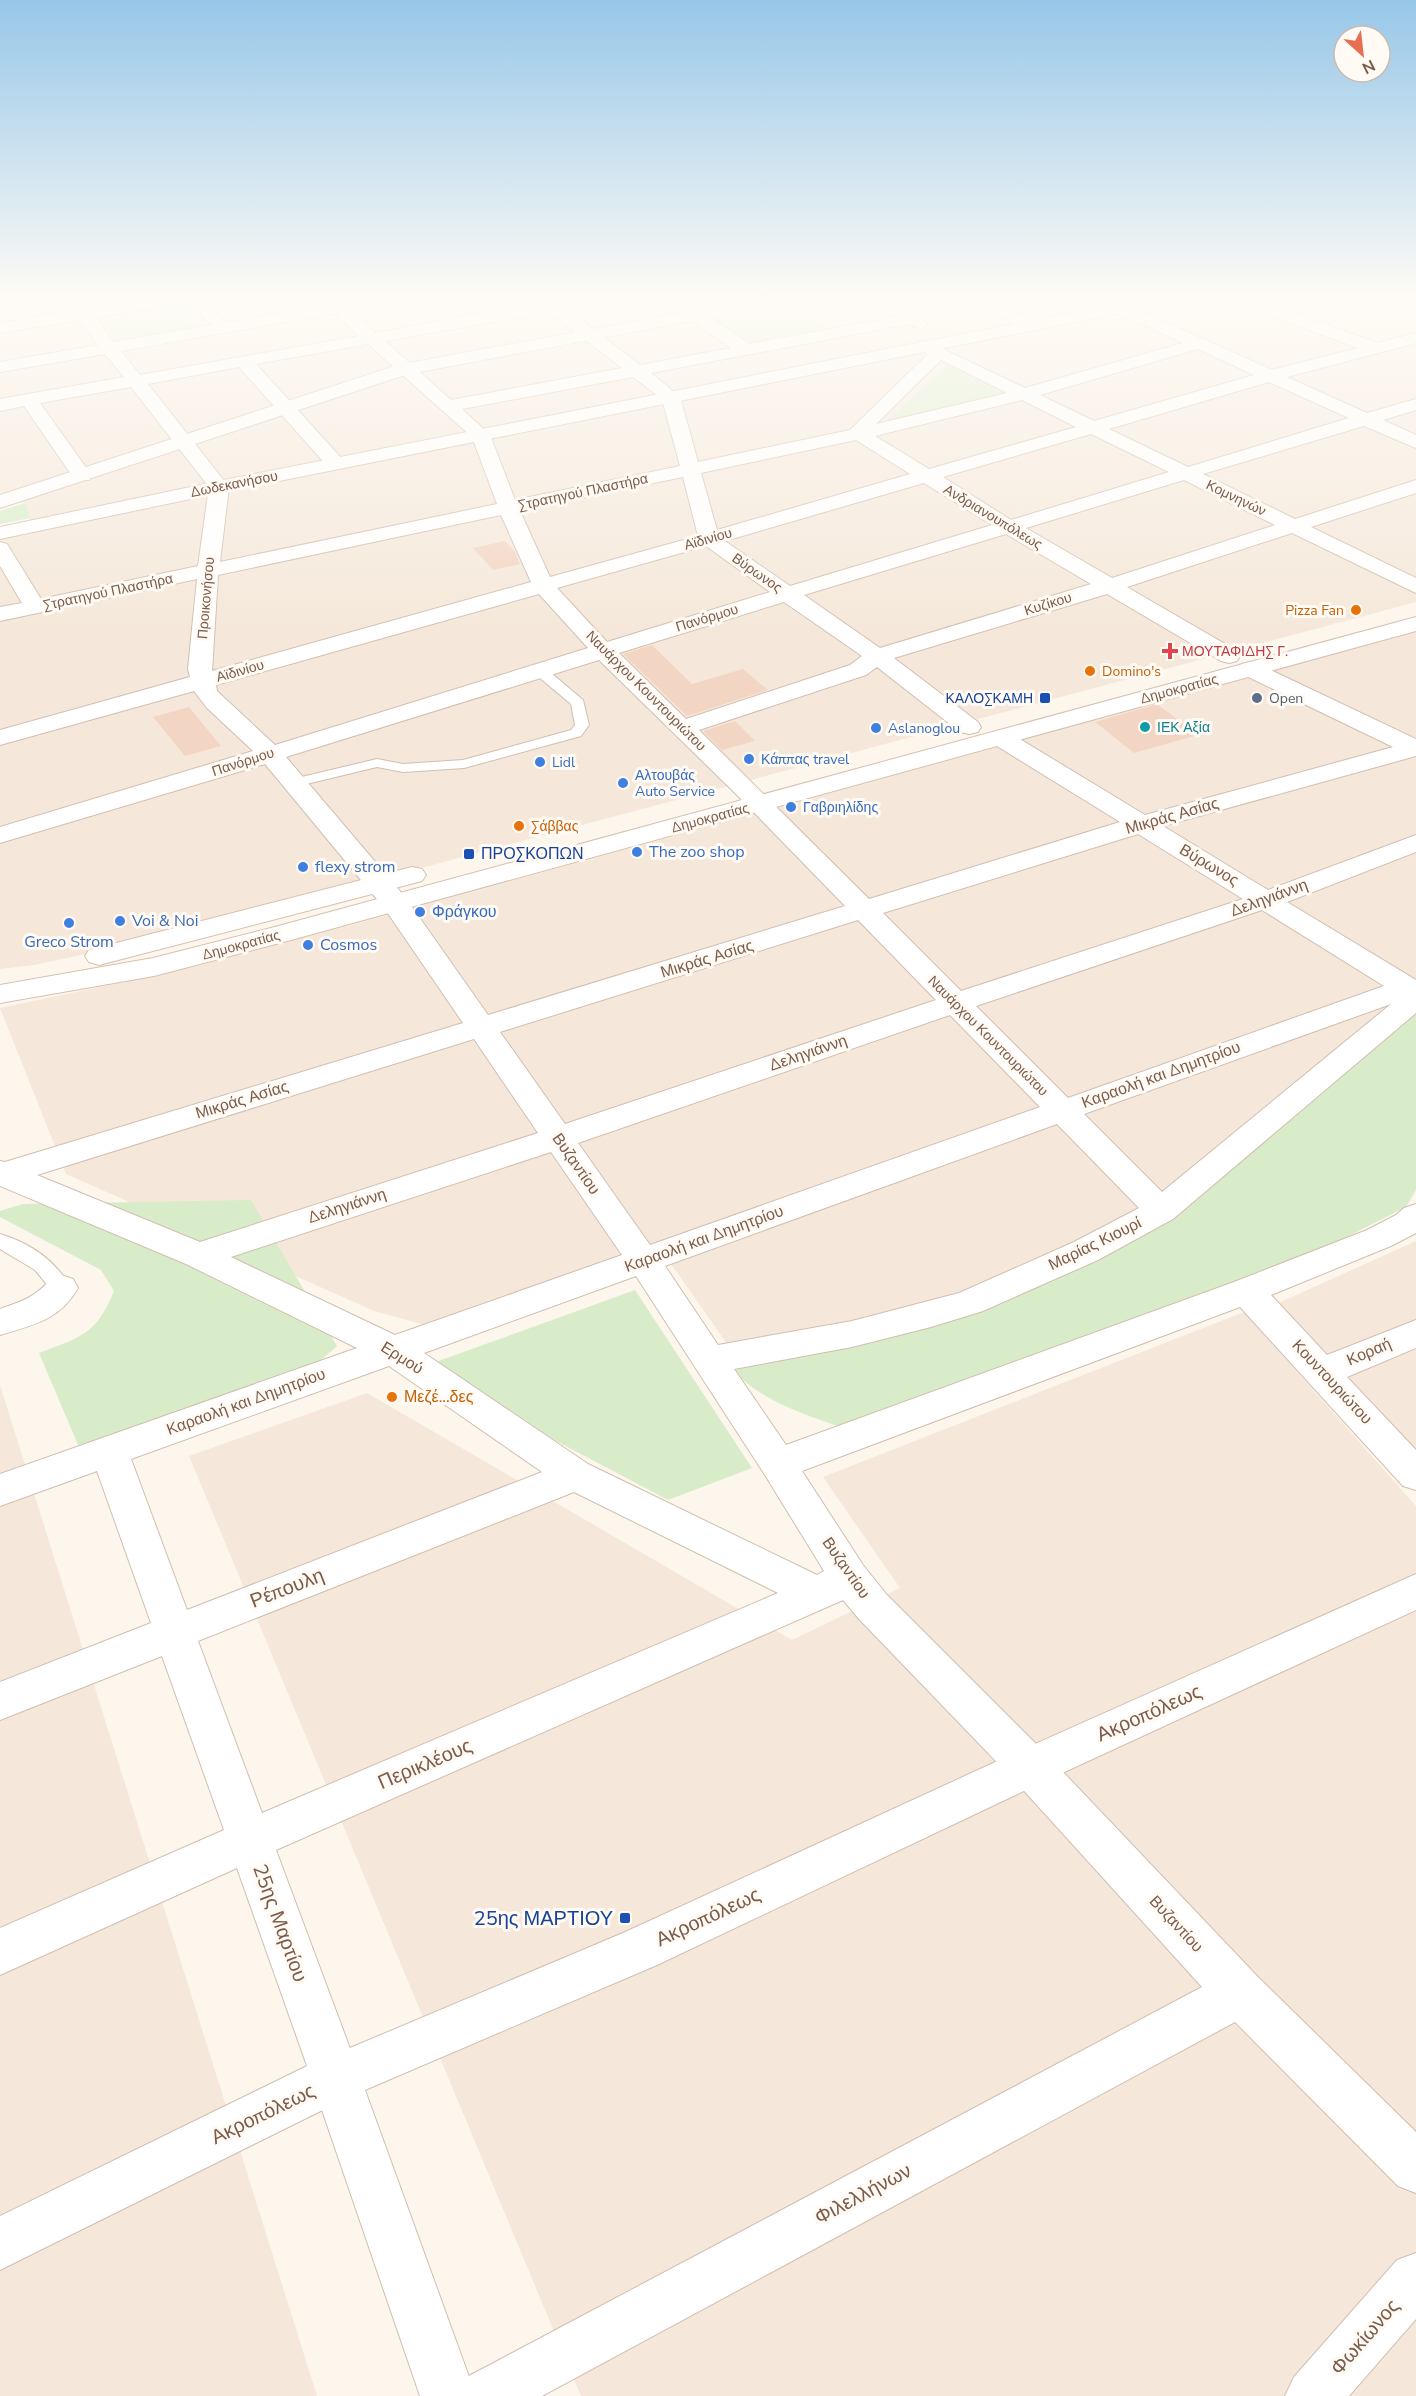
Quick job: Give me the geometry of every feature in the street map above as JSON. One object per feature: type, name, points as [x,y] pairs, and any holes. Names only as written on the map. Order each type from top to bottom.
[{"type":"street","points":[[35,409],[82,476]]},
{"type":"street","points":[[158,409],[219,487]]},
{"type":"street","points":[[0,502],[283,409]]},
{"type":"street","points":[[286,409],[336,464]]},
{"type":"street","name":"Ναυάρχου Κουντουριώτου","points":[[452,409],[481,435],[508,507],[543,585],[602,650],[752,797],[1161,1211]]},
{"type":"street","name":"Δωδεκανήσου","points":[[0,533],[612,409]]},
{"type":"street","points":[[674,409],[709,539]]},
{"type":"street","points":[[859,434],[859,430],[879,409]]},
{"type":"street","name":"Στρατηγού Πλαστήρα","points":[[0,614],[859,434],[962,409]]},
{"type":"street","name":"Κομνηνών","points":[[1053,409],[1416,586]]},
{"type":"street","name":"Αϊδινίου","points":[[0,738],[709,539],[1158,409]]},
{"type":"street","points":[[1342,409],[1416,442]]},
{"type":"street","name":"Πανόρμου","points":[[0,834],[1401,409]]},
{"type":"street","name":"Ανδριανουπόλεως","points":[[859,434],[1009,527],[1229,656]]},
{"type":"street","name":"Κυζίκου","points":[[682,728],[858,670],[877,656],[1109,586],[1416,486]]},
{"type":"street","name":"Προικονήσου","points":[[202,681],[200,669],[208,571],[219,487]]},
{"type":"street","name":"Βύρωνος","points":[[709,539],[877,656],[969,727]]},
{"type":"street","points":[[0,548],[34,607]]},
{"type":"street","name":"Δημοκρατίας","points":[[752,797],[969,727],[1416,605]]},
{"type":"street","name":"Δημοκρατίας","points":[[0,975],[387,893],[752,797],[1001,738],[1416,624]]},
{"type":"street","points":[[1250,669],[1416,748]]},
{"type":"street","points":[[202,681],[214,703],[269,753],[387,893]]},
{"type":"street","name":"Βύρωνος","points":[[1001,738],[1413,993]]},
{"type":"street","name":"Μικράς Ασίας","points":[[1,1173],[482,1028],[1142,824],[1416,748]]},
{"type":"street","name":"Δεληγιάννη","points":[[198,1255],[558,1138],[1266,900],[1416,843]]},
{"type":"street","name":"Δημοκρατίας","points":[[0,994],[154,967],[387,893]]},
{"type":"street","name":"Βυζαντίου","points":[[387,893],[643,1260],[778,1464],[834,1586],[873,1607],[1030,1767],[1240,1992],[1416,2168]]},
{"type":"street","name":"Καραολή και Δημητρίου","points":[[0,1490],[1062,1111],[1413,993]]},
{"type":"street","name":"Μαρίας Κιουρί","points":[[709,1360],[852,1335],[961,1305],[1086,1251],[1161,1211],[1413,993]]},
{"type":"street","name":"Ερμού","points":[[1,1173],[198,1255],[393,1350],[575,1475],[834,1586]]},
{"type":"street","points":[[778,1464],[1246,1291],[1379,1238],[1408,1223],[1416,1216]]},
{"type":"street","points":[[0,1322],[42,1306],[56,1298],[61,1288]]},
{"type":"street","name":"Κουντουριώτου","points":[[1246,1291],[1416,1475]]},
{"type":"street","name":"Κοραή","points":[[1323,1372],[1416,1333]]},
{"type":"street","name":"25ης Μαρτίου","points":[[109,1451],[336,2078],[448,2396]]},
{"type":"street","name":"Ρέπουλη","points":[[0,1701],[575,1475]]},
{"type":"street","name":"Περικλέους","points":[[0,1952],[250,1840],[834,1586]]},
{"type":"street","name":"Ακροπόλεως","points":[[0,2244],[336,2078],[640,1949],[1030,1767],[1416,1591]]},
{"type":"street","name":"Φιλελλήνων","points":[[486,2396],[1240,1992]]},
{"type":"street","name":"Φωκίωνος","points":[[1313,2396],[1416,2279]]},
{"type":"lane","points":[[294,783],[377,763],[403,768],[464,764],[576,733],[582,725],[578,703],[539,670]]},
{"type":"lane","points":[[0,1241],[25,1252],[55,1276],[61,1288]]},
{"type":"shaded area","points":[[0,409],[1416,409],[1416,602],[156,939],[34,965],[0,969],[0,539],[33,533],[25,503],[8,497],[0,500]]},
{"type":"shaded area","points":[[1416,631],[1416,992],[1145,1218],[990,1291],[732,1351],[662,1251],[440,1329],[374,1311],[66,1174],[0,1008],[161,974],[348,926]]},
{"type":"shaded area","points":[[1416,1241],[1416,1454],[1274,1305]]},
{"type":"shaded area","points":[[1244,1312],[1416,1506],[1416,2396],[581,2396],[189,1456],[367,1393],[792,1640],[900,1588],[823,1477]]},
{"type":"shaded area","points":[[0,1385],[317,2396],[0,2396]]},
{"type":"green space","points":[[900,409],[944,409],[882,425]]},
{"type":"green space","points":[[25,503],[30,518],[0,524],[0,511]]},
{"type":"green space","points":[[1416,1000],[1416,1190],[1406,1207],[1309,1256],[843,1428],[794,1410],[763,1395],[737,1374],[726,1360],[872,1332],[1133,1231]]},
{"type":"green space","points":[[251,1200],[337,1346],[292,1386],[84,1459],[39,1353],[66,1343],[86,1332],[101,1317],[114,1291],[101,1270],[0,1217],[0,1211],[23,1204]]},
{"type":"green space","points":[[635,1290],[752,1468],[668,1500],[437,1378],[433,1363]]},
{"type":"building","points":[[505,541],[515,552],[520,564],[493,570],[473,548]]},
{"type":"building","points":[[652,645],[692,684],[743,669],[768,690],[687,716],[623,654]]},
{"type":"building","name":"ΙΕΚ Αξία","points":[[1157,704],[1198,735],[1134,753],[1095,722]]},
{"type":"building","points":[[189,707],[221,746],[185,756],[153,717]]},
{"type":"building","points":[[735,721],[755,741],[722,750],[703,731]]},
{"type":"place","name":"Pizza Fan","points":[[1356,610]]},
{"type":"place","name":"ΜΟΥΤΑΦΙΔΗΣ Γ.","points":[[1170,651]]},
{"type":"place","name":"Domino's","points":[[1090,671]]},
{"type":"place","name":"ΚΑΛΟΣΚΑΜΗ","points":[[1045,698]]},
{"type":"place","name":"Open","points":[[1257,698]]},
{"type":"place","name":"ΙΕΚ Αξία","points":[[1145,727]]},
{"type":"place","name":"Aslanoglou","points":[[876,728]]},
{"type":"place","name":"Κάππας travel","points":[[749,759]]},
{"type":"place","name":"Lidl","points":[[540,762]]},
{"type":"place","name":"Αλτουβάς Auto Service","points":[[623,783]]},
{"type":"place","name":"Γαβριηλίδης","points":[[791,807]]},
{"type":"place","name":"Σάββας","points":[[519,826]]},
{"type":"place","name":"The zoo shop","points":[[637,852]]},
{"type":"place","name":"ΠΡΟΣΚΟΠΩΝ","points":[[469,854]]},
{"type":"place","name":"flexy strom","points":[[303,867]]},
{"type":"place","name":"Φράγκου","points":[[420,912]]},
{"type":"place","name":"Voi & Noi","points":[[120,921]]},
{"type":"place","name":"Greco Strom","points":[[69,923]]},
{"type":"place","name":"Cosmos","points":[[308,945]]},
{"type":"place","name":"Μεζέ...δες","points":[[392,1397]]},
{"type":"place","name":"25ης ΜΑΡΤΙΟΥ","points":[[625,1918]]}]
